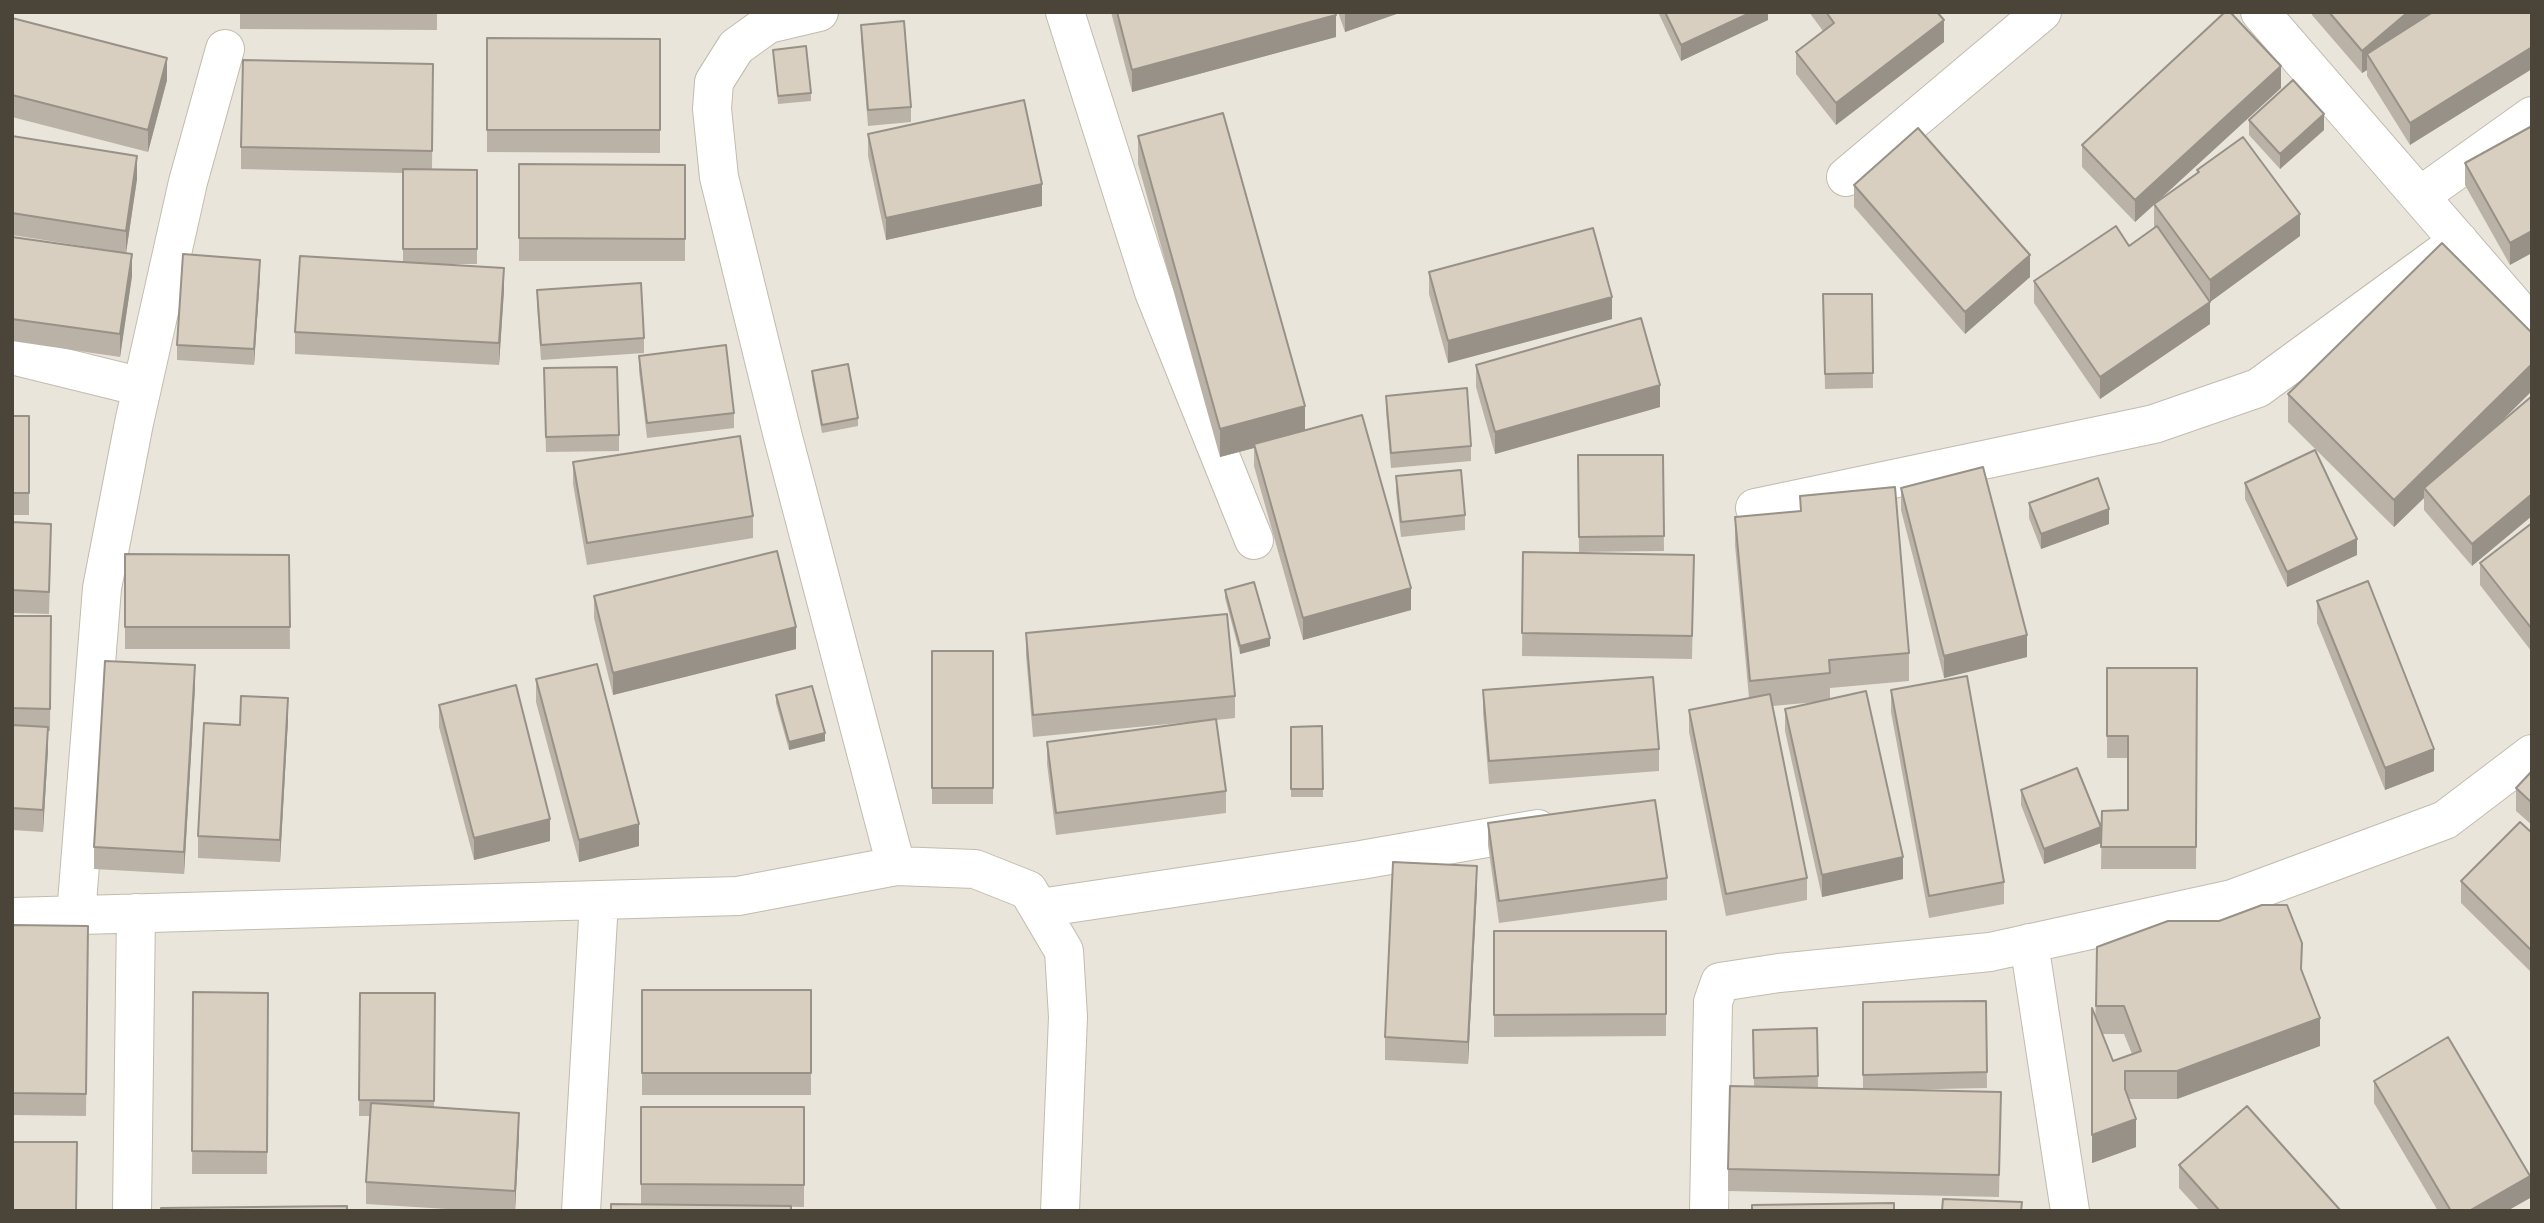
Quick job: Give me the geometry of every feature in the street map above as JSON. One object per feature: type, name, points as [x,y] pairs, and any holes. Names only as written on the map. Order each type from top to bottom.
[{"type":"street","points":[[820,12],[768,23],[736,47],[715,82],[712,109],[719,177],[783,437],[895,866]]},
{"type":"street","points":[[1065,12],[1154,292],[1254,540]]},
{"type":"street","points":[[1846,177],[2042,12]]},
{"type":"street","points":[[2260,12],[2532,326]]},
{"type":"street","points":[[76,915],[103,588],[142,387],[188,182],[225,49]]},
{"type":"street","points":[[2420,195],[2532,116]]},
{"type":"street","points":[[1755,508],[2154,424],[2258,388],[2459,241]]},
{"type":"street","points":[[12,355],[142,387]]},
{"type":"street","points":[[1709,1211],[1713,1002],[1720,982],[1779,973],[1990,951],[2232,900],[2445,820],[2532,754]]},
{"type":"street","points":[[1040,908],[1362,860],[1568,824]]},
{"type":"street","points":[[12,917],[738,896],[895,866],[975,869],[1028,890],[1064,951],[1068,1017],[1060,1211]]},
{"type":"street","points":[[581,1211],[599,901]]},
{"type":"street","points":[[132,1211],[136,913]]},
{"type":"street","points":[[2029,943],[2070,1211]]},
{"type":"shaded area","points":[[12,12],[2532,12],[2532,1211],[12,1211]]},
{"type":"building","points":[[1117,12],[1335,12],[1336,15],[1132,70]]},
{"type":"building","points":[[1665,12],[1752,12],[1681,45]]},
{"type":"building","points":[[1826,12],[1937,12],[1944,20],[1836,103],[1796,52],[1834,23]]},
{"type":"building","points":[[2225,12],[2230,12],[2281,66],[2135,200],[2082,145]]},
{"type":"building","points":[[2329,12],[2408,12],[2362,51]]},
{"type":"building","points":[[2433,12],[2532,12],[2532,47],[2410,123],[2367,54]]},
{"type":"building","points":[[12,18],[167,58],[148,130],[12,95]]},
{"type":"building","points":[[904,21],[911,107],[868,110],[861,25]]},
{"type":"building","points":[[487,38],[660,39],[660,130],[487,130]]},
{"type":"building","points":[[806,46],[811,93],[778,96],[773,50]]},
{"type":"building","points":[[243,60],[433,64],[432,151],[241,147]]},
{"type":"building","points":[[2293,80],[2324,114],[2280,154],[2249,120]]},
{"type":"building","points":[[1024,100],[1042,184],[886,218],[868,134]]},
{"type":"building","points":[[1223,113],[1305,406],[1220,429],[1138,136]]},
{"type":"building","points":[[2532,126],[2532,231],[2510,243],[2465,163]]},
{"type":"building","points":[[1918,128],[2030,255],[1965,312],[1854,185]]},
{"type":"building","points":[[12,136],[137,156],[126,231],[12,213]]},
{"type":"building","points":[[2243,137],[2300,214],[2210,280],[2154,204]]},
{"type":"building","points":[[519,164],[685,165],[685,239],[519,238]]},
{"type":"building","points":[[403,169],[477,170],[477,249],[403,249]]},
{"type":"building","points":[[2116,226],[2129,246],[2157,226],[2210,302],[2100,377],[2034,281]]},
{"type":"building","points":[[1593,228],[1612,297],[1448,341],[1429,272]]},
{"type":"building","points":[[12,237],[132,254],[120,334],[12,319]]},
{"type":"building","points":[[2442,243],[2532,333],[2532,364],[2394,500],[2288,394]]},
{"type":"building","points":[[183,254],[260,260],[254,349],[177,345]]},
{"type":"building","points":[[300,256],[504,268],[499,343],[295,332]]},
{"type":"building","points":[[641,283],[644,338],[541,345],[537,290]]},
{"type":"building","points":[[1823,294],[1872,294],[1873,373],[1825,374]]},
{"type":"building","points":[[1641,318],[1660,385],[1495,432],[1476,365]]},
{"type":"building","points":[[726,345],[734,413],[647,423],[639,356]]},
{"type":"building","points":[[848,364],[858,418],[822,425],[812,371]]},
{"type":"building","points":[[617,367],[619,435],[546,437],[544,368]]},
{"type":"building","points":[[1467,388],[1471,446],[1391,453],[1386,396]]},
{"type":"building","points":[[2532,396],[2532,494],[2472,544],[2424,488]]},
{"type":"building","points":[[1362,415],[1411,588],[1303,618],[1254,444]]},
{"type":"building","points":[[12,416],[29,416],[29,493],[12,493]]},
{"type":"building","points":[[740,436],[753,516],[587,543],[573,462]]},
{"type":"building","points":[[2315,450],[2357,539],[2287,572],[2245,483]]},
{"type":"building","points":[[1578,455],[1663,455],[1664,536],[1579,537]]},
{"type":"building","points":[[1983,467],[2027,635],[1944,656],[1901,488]]},
{"type":"building","points":[[1461,470],[1465,515],[1401,522],[1396,476]]},
{"type":"building","points":[[2098,478],[2109,509],[2041,534],[2029,503]]},
{"type":"building","points":[[1895,487],[1909,653],[1829,660],[1830,673],[1750,681],[1735,517],[1801,511],[1800,496]]},
{"type":"building","points":[[12,522],[51,524],[49,592],[12,590]]},
{"type":"building","points":[[2532,523],[2532,629],[2480,563]]},
{"type":"building","points":[[777,551],[796,627],[613,673],[594,596]]},
{"type":"building","points":[[1523,552],[1694,555],[1692,636],[1522,633]]},
{"type":"building","points":[[125,554],[289,555],[290,627],[125,627]]},
{"type":"building","points":[[2368,581],[2434,749],[2385,768],[2317,601]]},
{"type":"building","points":[[1254,582],[1270,638],[1240,646],[1225,590]]},
{"type":"building","points":[[1227,614],[1235,696],[1033,715],[1026,633]]},
{"type":"building","points":[[12,616],[51,616],[50,709],[12,708]]},
{"type":"building","points":[[932,651],[993,651],[993,788],[932,788]]},
{"type":"building","points":[[105,661],[195,665],[184,852],[94,847]]},
{"type":"building","points":[[597,664],[639,824],[579,840],[536,679]]},
{"type":"building","points":[[2107,668],[2197,668],[2196,847],[2101,847],[2102,811],[2128,810],[2128,736],[2107,736]]},
{"type":"building","points":[[1967,676],[2004,882],[1929,896],[1891,690]]},
{"type":"building","points":[[1653,677],[1659,749],[1489,761],[1483,690]]},
{"type":"building","points":[[516,685],[550,819],[474,838],[439,705]]},
{"type":"building","points":[[812,686],[825,733],[789,742],[776,695]]},
{"type":"building","points":[[1866,691],[1903,857],[1822,875],[1785,709]]},
{"type":"building","points":[[1770,694],[1807,878],[1726,894],[1689,710]]},
{"type":"building","points":[[241,696],[288,698],[280,840],[198,836],[204,723],[240,725]]},
{"type":"building","points":[[1216,719],[1226,791],[1056,813],[1047,742]]},
{"type":"building","points":[[12,725],[48,727],[43,810],[12,808]]},
{"type":"building","points":[[1322,726],[1323,789],[1291,789],[1291,727]]},
{"type":"building","points":[[2077,768],[2101,827],[2044,849],[2021,790]]},
{"type":"building","points":[[2532,771],[2532,803],[2516,788]]},
{"type":"building","points":[[1655,800],[1667,878],[1499,901],[1488,823]]},
{"type":"building","points":[[2520,822],[2532,833],[2532,951],[2461,881]]},
{"type":"building","points":[[1393,862],[1477,866],[1468,1042],[1385,1037]]},
{"type":"building","points":[[2262,905],[2287,905],[2302,943],[2301,969],[2320,1018],[2177,1071],[2125,1071],[2125,1089],[2136,1119],[2092,1135],[2092,1008],[2113,1061],[2141,1051],[2124,1006],[2096,1006],[2097,947],[2168,921],[2219,921]]},
{"type":"building","points":[[12,925],[88,926],[86,1094],[12,1093]]},
{"type":"building","points":[[1494,931],[1666,931],[1666,1014],[1494,1015]]},
{"type":"building","points":[[642,990],[811,990],[811,1073],[642,1073]]},
{"type":"building","points":[[193,992],[268,993],[267,1152],[192,1151]]},
{"type":"building","points":[[360,993],[435,993],[434,1101],[359,1100]]},
{"type":"building","points":[[1986,1001],[1987,1072],[1863,1075],[1863,1002]]},
{"type":"building","points":[[1817,1028],[1818,1076],[1754,1078],[1753,1030]]},
{"type":"building","points":[[2448,1037],[2530,1176],[2469,1211],[2451,1211],[2374,1081]]},
{"type":"building","points":[[1730,1086],[2001,1092],[1999,1175],[1728,1169]]},
{"type":"building","points":[[371,1103],[519,1113],[515,1191],[366,1182]]},
{"type":"building","points":[[2247,1106],[2341,1211],[2220,1211],[2179,1165]]},
{"type":"building","points":[[641,1107],[804,1107],[804,1185],[641,1184]]},
{"type":"building","points":[[12,1142],[77,1142],[76,1211],[12,1211]]},
{"type":"building","points":[[1943,1199],[2022,1202],[2021,1211],[1942,1211]]},
{"type":"building","points":[[1894,1203],[1894,1211],[1752,1211],[1752,1205]]},
{"type":"building","points":[[611,1204],[791,1206],[791,1211],[611,1211]]},
{"type":"building","points":[[347,1206],[347,1211],[161,1211],[161,1208]]}]
